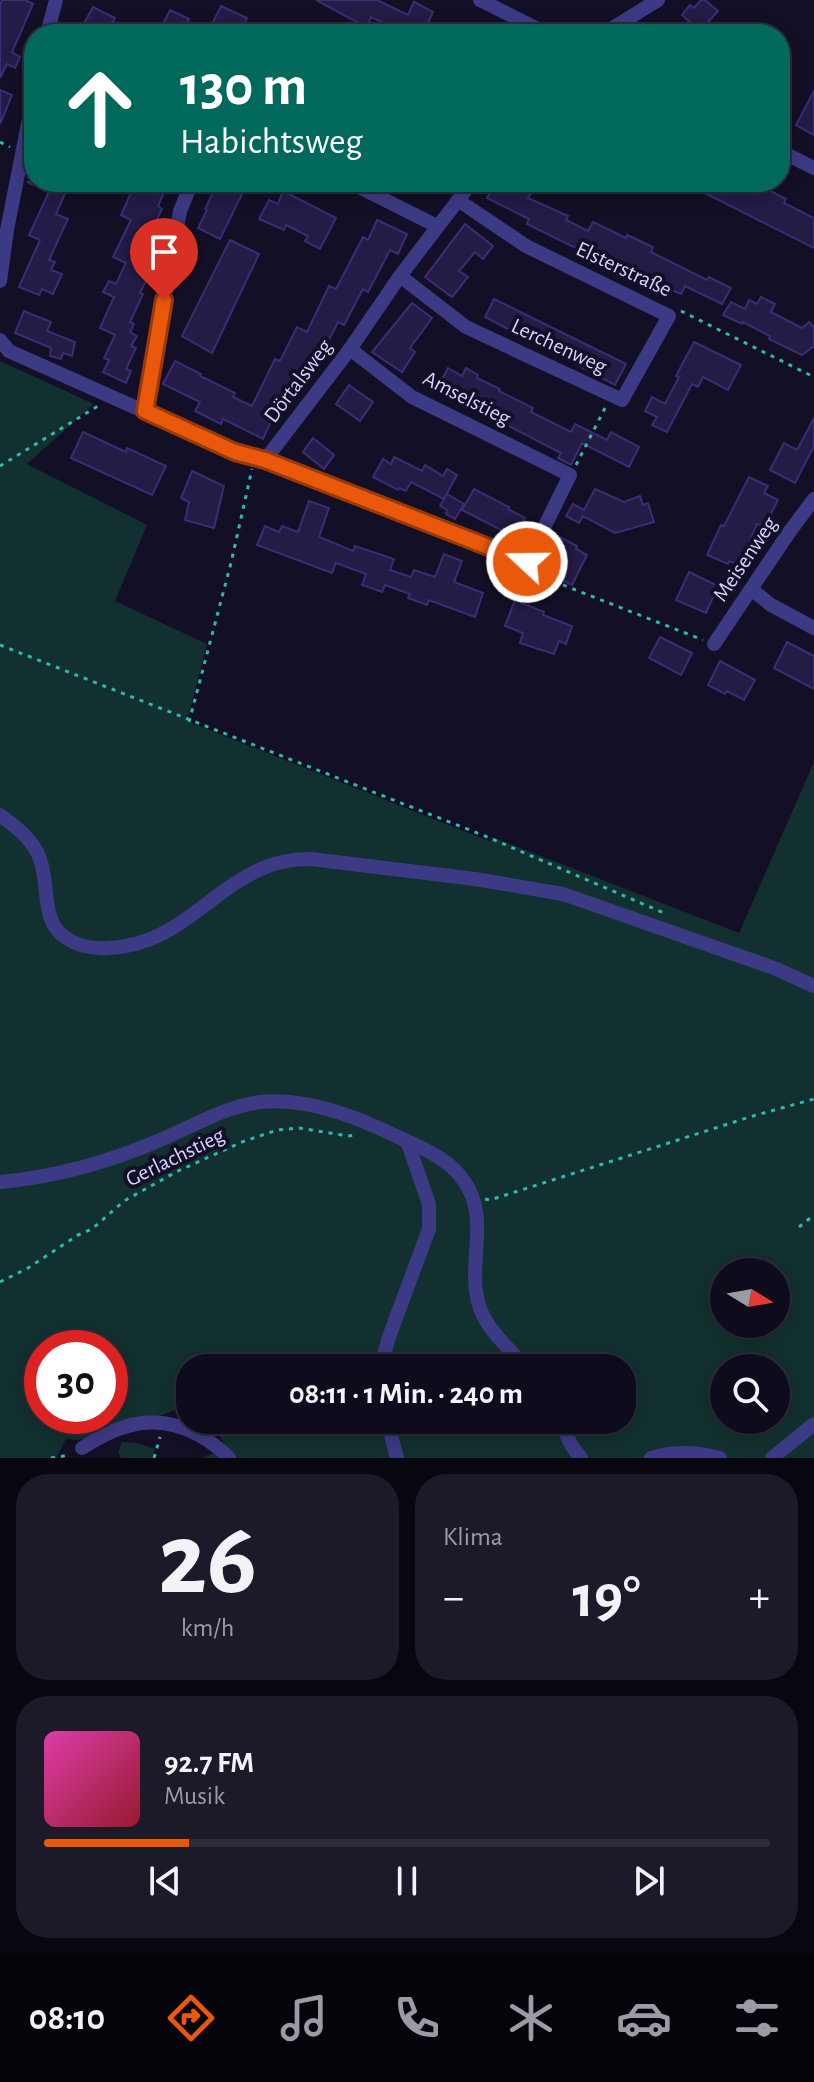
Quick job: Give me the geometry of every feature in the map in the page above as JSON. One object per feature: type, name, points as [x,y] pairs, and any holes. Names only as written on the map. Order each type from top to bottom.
[{"type":"street","points":[[50,24],[56,0]]},
{"type":"street","points":[[480,0],[528,24]]},
{"type":"street","points":[[619,24],[658,0]]},
{"type":"street","points":[[0,281],[24,140]]},
{"type":"street","points":[[790,156],[814,168]]},
{"type":"street","points":[[145,411],[180,211],[188,192]]},
{"type":"street","points":[[369,192],[437,226]]},
{"type":"street","name":"Dörtalsweg","points":[[265,460],[464,192]]},
{"type":"street","name":"Elsterstraße","points":[[458,200],[526,246],[669,316]]},
{"type":"street","name":"Lerchenweg","points":[[400,276],[466,327],[622,400],[669,316]]},
{"type":"street","points":[[0,340],[9,351],[235,452],[265,460],[527,562],[570,475]]},
{"type":"street","name":"Amselstieg","points":[[350,349],[412,397],[570,475]]},
{"type":"street","name":"Meisenweg","points":[[714,644],[814,499]]},
{"type":"street","points":[[751,589],[771,605],[814,628]]},
{"type":"street","points":[[0,815],[26,837],[39,856],[49,911],[56,929],[66,938],[88,947],[121,947],[149,940],[181,923],[263,868],[311,859],[475,879],[563,894],[774,968],[814,986]]},
{"type":"street","points":[[0,1182],[44,1177],[95,1165],[237,1108],[263,1102],[292,1103],[361,1120],[444,1161],[462,1178],[472,1196],[477,1219],[475,1283],[480,1309],[514,1354]]},
{"type":"street","points":[[384,1354],[429,1229],[429,1204],[407,1141]]},
{"type":"street","points":[[76,1452],[107,1433],[128,1426],[164,1422],[195,1433],[221,1449],[229,1458]]},
{"type":"street","points":[[772,1458],[814,1424]]},
{"type":"street","points":[[391,1434],[397,1458]]},
{"type":"street","points":[[566,1434],[581,1458]]},
{"type":"street","points":[[651,1458],[674,1454],[705,1454],[720,1458]]},
{"type":"path","name":"Elsterstraße","points":[[669,316],[673,306],[814,377]]},
{"type":"path","points":[[570,475],[611,395]]},
{"type":"path","points":[[0,466],[111,398]]},
{"type":"path","points":[[189,720],[231,563],[252,469],[265,460]]},
{"type":"path","points":[[527,562],[525,570],[714,644]]},
{"type":"path","points":[[0,645],[485,836],[671,916]]},
{"type":"path","points":[[472,1196],[490,1200],[814,1099]]},
{"type":"path","name":"Gerlachstieg","points":[[0,1282],[92,1229],[124,1201],[176,1172],[242,1142],[277,1130],[299,1128],[348,1136],[361,1134]]},
{"type":"path","points":[[799,1227],[814,1215]]},
{"type":"path","points":[[154,1458],[159,1438]]},
{"type":"path","points":[[51,1458],[76,1452]]},
{"type":"green space","points":[[0,361],[94,404],[27,464],[147,525],[115,601],[207,644],[187,721],[489,841],[492,837],[739,933],[814,762],[814,1458],[203,1458],[225,1447],[219,1434],[636,1434],[636,1354],[176,1354],[176,1409],[160,1416],[128,1422],[128,1330],[24,1330],[24,1434],[95,1434],[79,1440],[66,1439],[56,1458],[0,1458]]},
{"type":"green space","points":[[122,1442],[155,1449],[152,1458],[121,1458],[118,1453]]},
{"type":"building","points":[[2,0],[25,0],[33,4],[12,52],[20,57],[15,68],[7,64],[0,78]]},
{"type":"building","points":[[316,0],[377,0],[408,15],[414,2],[433,12],[430,24],[385,24],[371,17],[368,24],[360,24]]},
{"type":"building","points":[[705,0],[718,11],[706,24],[692,24],[682,15],[690,5],[694,8]]},
{"type":"building","points":[[221,6],[247,18],[244,24],[212,24]]},
{"type":"building","points":[[93,7],[115,18],[112,24],[84,24]]},
{"type":"building","points":[[170,10],[189,19],[186,24],[163,24]]},
{"type":"building","points":[[0,90],[12,95],[0,124]]},
{"type":"building","points":[[814,91],[814,135],[796,125]]},
{"type":"building","points":[[49,192],[66,192],[56,214],[68,219],[49,260],[55,262],[51,270],[62,274],[53,294],[42,289],[39,295],[19,287],[40,240],[29,235]]},
{"type":"building","points":[[164,192],[158,206],[162,209],[150,233],[156,236],[151,246],[156,248],[144,272],[149,275],[130,322],[134,324],[130,332],[137,336],[131,346],[136,348],[126,369],[131,371],[126,383],[103,372],[109,360],[104,358],[115,335],[100,328],[114,297],[103,292],[109,281],[116,284],[126,263],[113,257],[131,220],[121,215],[131,193]]},
{"type":"building","points":[[213,192],[243,192],[220,239],[198,228]]},
{"type":"building","points":[[285,192],[336,218],[320,249],[305,241],[308,236],[286,225],[284,230],[259,219],[269,200],[278,204]]},
{"type":"building","points":[[491,192],[532,192],[528,198],[568,216],[566,220],[588,231],[593,222],[626,238],[627,235],[653,247],[651,252],[707,280],[709,277],[731,288],[722,304],[685,286],[681,294],[649,284],[527,224],[529,219],[487,198]]},
{"type":"building","points":[[703,192],[773,192],[786,199],[784,203],[814,218],[814,248]]},
{"type":"building","points":[[377,220],[407,234],[398,254],[390,250],[368,292],[363,289],[344,325],[338,322],[319,360],[312,357],[294,396],[285,391],[263,439],[223,419],[221,424],[195,411],[200,402],[163,384],[175,361],[235,393],[233,397],[252,406],[275,359],[280,361],[297,327],[307,332],[329,286],[336,289],[363,237],[368,240]]},
{"type":"building","points":[[465,224],[493,246],[483,259],[475,252],[459,271],[468,277],[452,297],[425,277]]},
{"type":"building","points":[[230,240],[259,254],[212,353],[182,336]]},
{"type":"building","points":[[761,297],[775,304],[771,312],[802,328],[809,322],[814,327],[814,346],[802,355],[743,322],[723,315],[731,302],[745,309],[749,300],[757,304]]},
{"type":"building","points":[[494,299],[626,364],[615,385],[485,317]]},
{"type":"building","points":[[412,303],[432,318],[410,348],[415,352],[402,372],[372,352]]},
{"type":"building","points":[[24,311],[51,322],[47,331],[75,342],[72,356],[63,353],[61,359],[50,356],[51,348],[15,333]]},
{"type":"building","points":[[694,342],[741,365],[728,390],[703,377],[698,387],[692,384],[667,432],[652,425],[657,417],[645,411],[652,397],[665,404]]},
{"type":"building","points":[[448,368],[462,376],[466,368],[478,375],[477,378],[533,408],[531,412],[571,432],[575,424],[607,440],[611,432],[639,447],[629,467],[582,443],[571,465],[558,458],[561,453],[437,389]]},
{"type":"building","points":[[349,385],[373,402],[360,421],[336,404]]},
{"type":"building","points":[[814,418],[814,446],[795,483],[770,470],[784,443],[797,450]]},
{"type":"building","points":[[83,432],[166,466],[152,495],[71,458]]},
{"type":"building","points":[[313,438],[334,455],[324,469],[303,452]]},
{"type":"building","points":[[394,457],[422,471],[425,465],[443,476],[447,469],[457,475],[444,499],[411,482],[406,491],[398,490],[373,477],[383,459],[391,464]]},
{"type":"building","points":[[192,471],[224,486],[214,528],[185,520],[189,502],[181,498]]},
{"type":"building","points":[[749,477],[768,486],[764,493],[778,500],[764,527],[757,524],[739,565],[729,561],[728,564],[707,555]]},
{"type":"building","points":[[474,489],[525,518],[516,536],[462,510]]},
{"type":"building","points":[[595,489],[624,502],[640,496],[643,505],[648,503],[654,522],[615,533],[583,516],[579,523],[566,516],[573,504],[584,510]]},
{"type":"building","points":[[447,494],[464,504],[455,519],[440,506]]},
{"type":"building","points":[[309,501],[329,508],[319,537],[353,551],[355,546],[394,559],[390,570],[411,577],[414,570],[435,577],[444,554],[462,561],[454,582],[483,593],[475,617],[429,600],[427,605],[408,598],[410,594],[385,585],[382,592],[362,585],[366,574],[336,563],[332,573],[257,545],[265,526],[279,532],[282,526],[298,532]]},
{"type":"building","points":[[558,536],[587,555],[572,585],[549,574],[552,568],[544,564]]},
{"type":"building","points":[[689,572],[718,586],[706,613],[676,600]]},
{"type":"building","points":[[515,600],[572,626],[566,644],[559,641],[554,654],[520,643],[523,633],[505,626]]},
{"type":"building","points":[[660,637],[692,653],[681,675],[649,658]]},
{"type":"building","points":[[787,642],[814,656],[814,689],[774,668]]},
{"type":"building","points":[[720,661],[755,680],[744,700],[708,685]]},
{"type":"route","points":[[164,300],[145,411],[235,452],[265,460],[527,562]]}]
